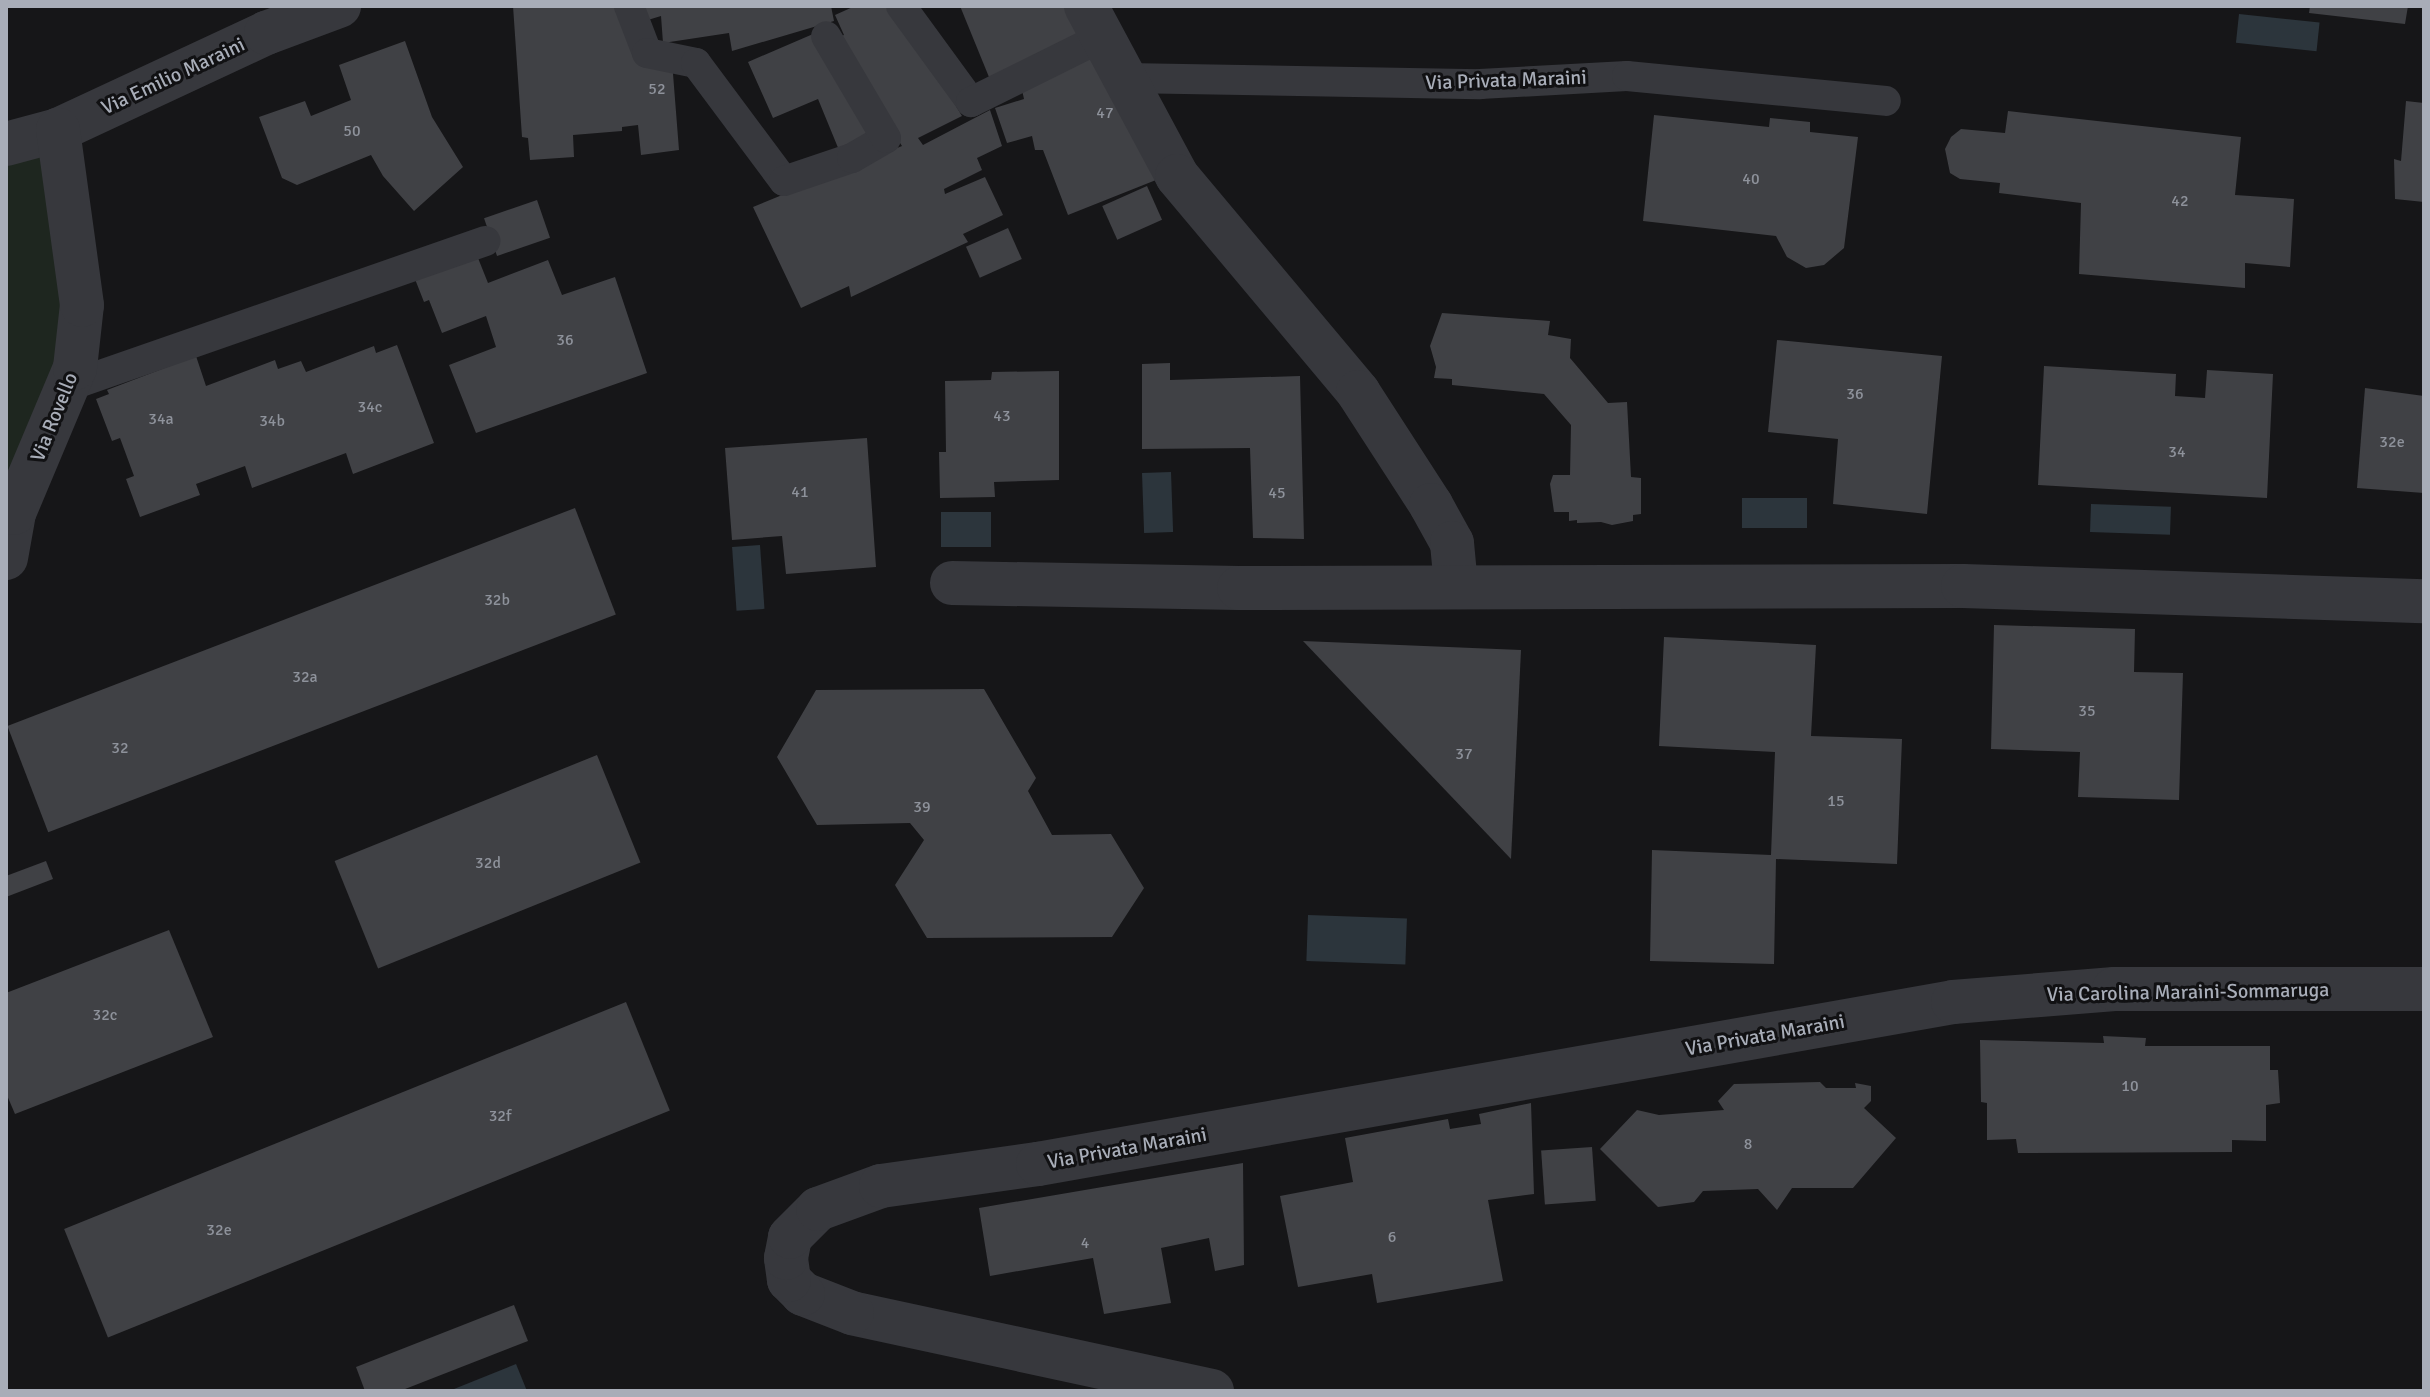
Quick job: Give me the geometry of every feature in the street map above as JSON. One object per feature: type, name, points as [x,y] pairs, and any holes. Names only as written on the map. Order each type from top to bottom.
[{"type":"street","name":"Via Emilio Maraini","points":[[6,144],[58,130],[266,33],[339,6]]},
{"type":"street","points":[[1094,22],[1177,176],[1366,404],[1452,543],[1456,586]]},
{"type":"street","name":"Via Rovello","points":[[6,558],[14,513],[75,368],[82,305],[58,130]]},
{"type":"street","points":[[952,583],[1239,588],[1963,586],[2424,601]]},
{"type":"street","name":"Via Carolina Maraini-Sommaruga","points":[[1953,1002],[2114,989],[2424,989]]},
{"type":"street","name":"Via Privata Maraini","points":[[1212,1391],[852,1313],[803,1294],[789,1280],[786,1258],[790,1237],[818,1209],[881,1186],[1038,1164],[1953,1002]]},
{"type":"lane","points":[[629,6],[647,53],[696,63],[784,181],[852,158],[886,138],[826,36]]},
{"type":"lane","points":[[901,6],[971,102],[1094,22]]},
{"type":"lane","name":"Via Privata Maraini","points":[[1125,78],[1480,84],[1627,76],[1886,101]]},
{"type":"lane","points":[[69,386],[486,241]]},
{"type":"shaded area","points":[[2239,14],[2320,22],[2317,51],[2236,43]]},
{"type":"shaded area","points":[[58,130],[82,305],[6,514],[6,144]]},
{"type":"shaded area","points":[[1171,472],[1173,532],[1144,533],[1142,473]]},
{"type":"shaded area","points":[[1742,498],[1807,498],[1807,528],[1742,528]]},
{"type":"shaded area","points":[[2091,504],[2171,507],[2170,535],[2090,532]]},
{"type":"shaded area","points":[[941,512],[991,512],[991,547],[941,547]]},
{"type":"shaded area","points":[[760,545],[764,609],[737,611],[732,547]]},
{"type":"shaded area","points":[[1308,915],[1407,918],[1405,964],[1306,961]]},
{"type":"shaded area","points":[[516,1364],[527,1391],[449,1391]]},
{"type":"building","points":[[513,6],[618,6],[672,61],[679,150],[641,155],[638,125],[622,127],[622,131],[573,135],[574,157],[530,160],[528,138],[522,137]]},
{"type":"building","points":[[634,6],[831,6],[834,21],[732,51],[729,33],[663,43],[661,16],[638,23]]},
{"type":"building","points":[[855,6],[895,6],[962,116],[918,138],[923,145],[990,110],[1002,146],[977,158],[982,170],[944,189],[945,194],[985,177],[1003,215],[963,234],[968,242],[851,297],[849,286],[801,308],[753,207],[902,146],[833,39],[844,35],[835,15]]},
{"type":"building","points":[[960,6],[1067,6],[1077,32],[1070,46],[991,82]]},
{"type":"building","points":[[2310,6],[2408,6],[2405,24],[2309,13]]},
{"type":"building","points":[[820,31],[876,128],[841,155],[818,99],[773,118],[748,62]]},
{"type":"building","points":[[405,41],[432,117],[463,167],[414,211],[383,176],[371,155],[297,185],[282,178],[259,117],[305,101],[311,116],[351,100],[339,65]]},
{"type":"building","points":[[1100,51],[1156,180],[1068,215],[1043,150],[1035,150],[1032,136],[1007,143],[995,108],[1024,99],[1022,90]]},
{"type":"building","points":[[2406,101],[2424,103],[2424,202],[2395,199],[2394,159],[2401,161]]},
{"type":"building","points":[[2008,111],[2241,137],[2235,195],[2294,199],[2290,267],[2245,263],[2245,288],[2079,274],[2081,203],[1999,193],[2000,183],[1960,179],[1950,173],[1945,149],[1951,137],[1961,129],[2005,133]]},
{"type":"building","points":[[1654,115],[1769,127],[1770,118],[1810,122],[1810,132],[1858,137],[1844,248],[1824,265],[1806,268],[1787,257],[1776,236],[1643,221]]},
{"type":"building","points":[[1147,186],[1162,220],[1117,240],[1102,206]]},
{"type":"building","points":[[537,200],[550,238],[497,256],[484,218]]},
{"type":"building","points":[[1008,228],[1022,259],[980,278],[966,247]]},
{"type":"building","points":[[476,253],[488,283],[548,260],[562,295],[615,277],[647,373],[476,433],[449,365],[496,347],[486,316],[442,333],[429,300],[424,302],[413,274]]},
{"type":"building","points":[[1442,313],[1550,321],[1548,335],[1571,339],[1570,358],[1608,403],[1627,402],[1631,477],[1641,478],[1641,514],[1633,515],[1633,521],[1612,525],[1577,523],[1577,520],[1569,521],[1569,512],[1554,512],[1550,484],[1553,475],[1570,475],[1571,425],[1544,394],[1452,385],[1452,379],[1434,378],[1436,367],[1430,346]]},
{"type":"building","points":[[1777,340],[1942,356],[1927,514],[1833,504],[1838,439],[1768,432]]},
{"type":"building","points":[[397,345],[434,443],[353,474],[346,453],[252,488],[245,466],[196,484],[200,495],[140,517],[126,479],[134,476],[120,438],[112,441],[96,399],[109,394],[107,390],[196,356],[206,386],[275,360],[278,369],[301,361],[306,372],[374,346],[376,353]]},
{"type":"building","points":[[1170,363],[1170,380],[1300,376],[1304,539],[1253,538],[1250,448],[1142,449],[1142,364]]},
{"type":"building","points":[[2044,366],[2176,374],[2175,396],[2205,398],[2207,370],[2273,374],[2267,498],[2038,485]]},
{"type":"building","points":[[1059,371],[1059,480],[994,482],[995,497],[940,498],[939,452],[946,452],[945,381],[991,380],[992,372]]},
{"type":"building","points":[[2365,388],[2424,396],[2424,493],[2357,488]]},
{"type":"building","points":[[867,438],[876,567],[786,574],[782,536],[732,540],[725,448]]},
{"type":"building","points":[[575,508],[616,614],[48,832],[7,726]]},
{"type":"building","points":[[1994,625],[2135,629],[2134,672],[2183,673],[2179,800],[2078,797],[2080,752],[1991,749]]},
{"type":"building","points":[[1664,637],[1816,645],[1811,736],[1902,739],[1897,864],[1776,859],[1774,964],[1650,961],[1652,850],[1771,855],[1775,752],[1659,746]]},
{"type":"building","points":[[1303,641],[1521,650],[1511,859]]},
{"type":"building","points":[[984,689],[1036,778],[1028,791],[1052,835],[1111,834],[1144,888],[1112,937],[927,938],[895,885],[924,840],[910,823],[817,825],[777,757],[816,690]]},
{"type":"building","points":[[597,755],[640,863],[378,969],[335,861]]},
{"type":"building","points":[[46,861],[53,879],[6,897],[6,876]]},
{"type":"building","points":[[169,930],[213,1037],[15,1114],[6,1093],[6,993]]},
{"type":"building","points":[[626,1002],[670,1110],[108,1337],[64,1229]]},
{"type":"building","points":[[2103,1036],[2146,1038],[2145,1046],[2270,1046],[2270,1070],[2278,1070],[2280,1103],[2266,1105],[2266,1141],[2232,1140],[2232,1152],[2018,1153],[2016,1139],[1987,1140],[1987,1103],[1981,1102],[1980,1040],[2104,1043]]},
{"type":"building","points":[[1820,1082],[1826,1088],[1856,1088],[1855,1083],[1871,1086],[1871,1101],[1864,1108],[1896,1138],[1853,1188],[1792,1188],[1777,1210],[1758,1189],[1703,1191],[1694,1202],[1658,1207],[1600,1149],[1637,1110],[1659,1115],[1724,1110],[1718,1101],[1734,1084]]},
{"type":"building","points":[[1531,1103],[1534,1194],[1488,1200],[1503,1281],[1377,1303],[1372,1274],[1298,1287],[1280,1196],[1353,1182],[1345,1138],[1448,1119],[1450,1129],[1481,1124],[1479,1114]]},
{"type":"building","points":[[1592,1147],[1596,1201],[1545,1204],[1541,1151]]},
{"type":"building","points":[[1243,1163],[1244,1265],[1215,1271],[1209,1238],[1161,1248],[1171,1303],[1104,1314],[1093,1258],[990,1276],[979,1208]]},
{"type":"building","points":[[514,1305],[528,1341],[400,1391],[365,1391],[356,1367]]}]
